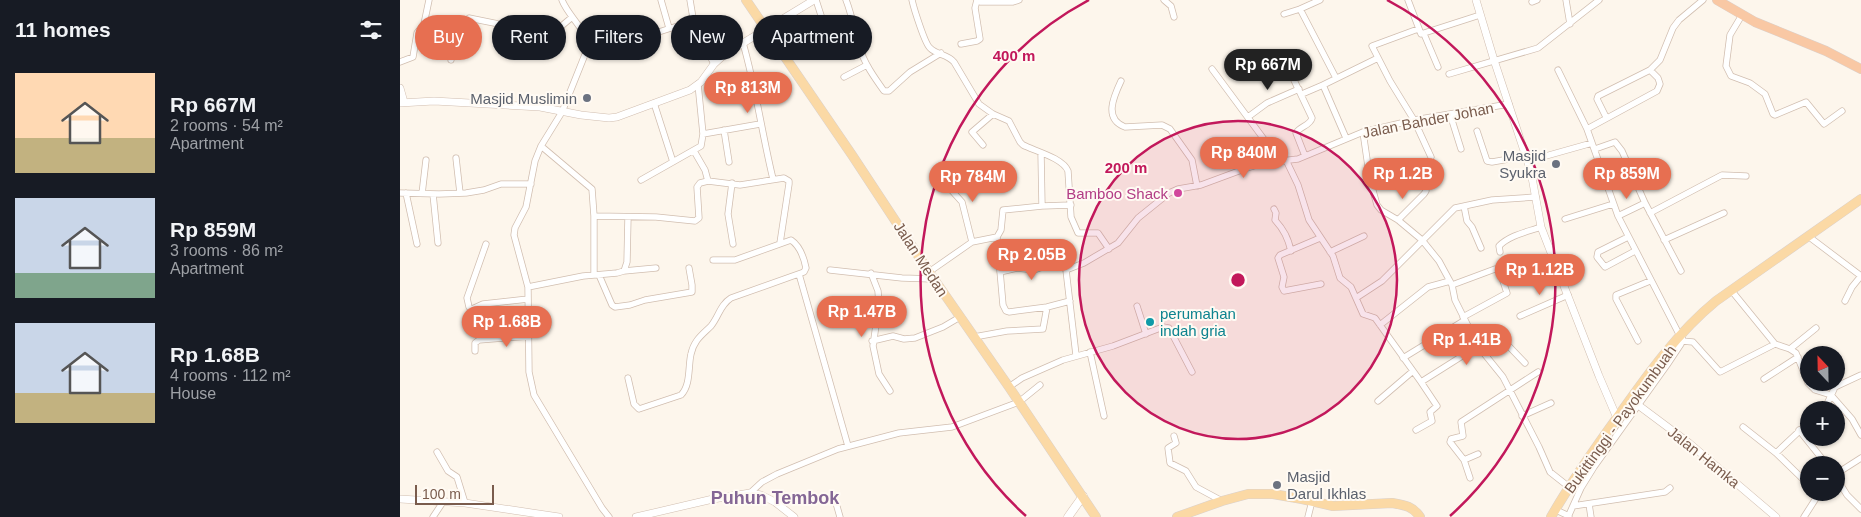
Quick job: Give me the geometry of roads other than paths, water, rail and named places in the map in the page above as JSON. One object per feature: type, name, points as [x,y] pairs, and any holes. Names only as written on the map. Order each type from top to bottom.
[{"type":"highway","points":[[1723,1],[1742,15],[1772,30],[1826,51],[1861,69]]},
{"type":"main road","name":"Jalan Medan","points":[[746,0],[756,15]]},
{"type":"main road","name":"Jalan Medan","points":[[787,60],[863,171],[931,276],[1009,387],[1096,517]]},
{"type":"main road","name":"Bukittinggi - Payokumbuah","points":[[1553,514],[1568,488],[1654,366],[1682,336],[1697,316],[1861,199]]},
{"type":"main road","points":[[1177,517],[1248,494],[1265,494],[1343,507],[1386,503],[1401,504],[1415,510],[1420,517]]},
{"type":"main road","points":[[1068,517],[1082,496]]},
{"type":"street","points":[[400,62],[412,57],[417,33],[424,24],[429,0]]},
{"type":"street","points":[[562,0],[571,18],[586,38],[588,47],[562,112],[541,146],[535,161],[526,207],[515,228],[514,235],[528,287],[529,372],[534,395],[609,517]]},
{"type":"street","points":[[661,31],[669,28],[662,0]]},
{"type":"street","points":[[690,0],[692,15]]},
{"type":"street","points":[[790,15],[815,0],[820,15]]},
{"type":"street","points":[[846,0],[853,16],[859,47],[880,86],[887,92],[910,72],[941,53]]},
{"type":"street","points":[[912,0],[925,41],[930,49],[949,57],[954,62],[978,104],[1010,122],[1023,145],[1066,166],[1071,217],[1078,233],[1098,233],[1109,249]]},
{"type":"street","points":[[961,44],[977,41],[980,38],[975,8],[976,0],[980,2],[1013,2],[1019,0]]},
{"type":"street","points":[[1164,0],[1171,6],[1174,17]]},
{"type":"street","points":[[1284,14],[1320,0]]},
{"type":"street","points":[[1408,0],[1418,29],[1421,34],[1424,34],[1438,67]]},
{"type":"street","points":[[1476,0],[1527,159],[1541,227],[1617,418]]},
{"type":"street","points":[[1566,0],[1570,24]]},
{"type":"street","points":[[1449,74],[1538,48],[1600,0]]},
{"type":"street","points":[[1606,117],[1597,99],[1598,96],[1650,70],[1660,60],[1673,28],[1679,20],[1703,0]]},
{"type":"street","points":[[1300,8],[1336,78]]},
{"type":"street","points":[[1424,34],[1480,15]]},
{"type":"street","points":[[1742,15],[1732,28],[1730,35],[1726,66],[1732,76],[1750,83],[1766,94],[1775,115],[1806,102],[1809,103],[1824,124],[1842,111]]},
{"type":"street","points":[[482,21],[544,33],[558,29],[571,18]]},
{"type":"street","points":[[1418,29],[1372,46],[1414,120],[1431,157]]},
{"type":"street","points":[[753,37],[743,43],[773,179]]},
{"type":"street","points":[[1248,117],[1266,103],[1323,85],[1378,58]]},
{"type":"street","points":[[1284,59],[1312,118],[1309,124],[1296,133],[1305,156]]},
{"type":"street","points":[[712,60],[714,64]]},
{"type":"street","points":[[400,88],[402,103],[434,101],[540,107],[609,118],[627,114],[678,95],[698,84],[718,60]]},
{"type":"street","points":[[844,77],[868,65]]},
{"type":"street","points":[[1212,69],[1283,160],[1298,185],[1309,220],[1318,239],[1333,256],[1341,280],[1349,284],[1363,314],[1375,318],[1437,406],[1430,412],[1433,420],[1416,430]]},
{"type":"street","points":[[1558,70],[1594,146],[1618,216],[1650,281],[1682,336],[1693,342],[1720,372],[1775,344]]},
{"type":"street","points":[[1587,129],[1659,88],[1658,78],[1650,70]]},
{"type":"street","points":[[1121,81],[1111,107],[1115,121],[1125,127],[1162,125],[1170,129],[1192,160],[1197,186]]},
{"type":"street","points":[[641,180],[701,146],[703,134],[698,84]]},
{"type":"street","points":[[1323,85],[1346,138]]},
{"type":"street","points":[[654,104],[673,162]]},
{"type":"street","name":"Jalan Bahder Johan","points":[[1066,270],[1084,263],[1118,243],[1138,218],[1169,193],[1178,189],[1197,186],[1247,168],[1305,156],[1363,132],[1414,120],[1509,104]]},
{"type":"street","points":[[983,145],[972,132],[993,114]]},
{"type":"street","points":[[1450,114],[1461,149]]},
{"type":"street","points":[[703,134],[760,124]]},
{"type":"street","points":[[724,130],[729,162]]},
{"type":"street","points":[[1477,131],[1487,161],[1492,162],[1527,159],[1615,142],[1622,151],[1644,203],[1681,271]]},
{"type":"street","points":[[1363,132],[1370,180],[1377,205],[1422,240],[1440,261],[1451,283],[1455,300],[1478,346],[1501,374],[1550,472],[1577,496]]},
{"type":"street","points":[[541,146],[591,187],[596,275],[614,307],[692,292],[689,268]]},
{"type":"street","points":[[694,151],[705,170],[708,181]]},
{"type":"street","points":[[1040,153],[1042,206]]},
{"type":"street","points":[[456,158],[460,193]]},
{"type":"street","points":[[422,194],[426,160]]},
{"type":"street","points":[[1650,213],[1718,177],[1729,175],[1746,176]]},
{"type":"street","points":[[594,216],[697,220],[699,218],[697,187],[700,183],[708,181],[740,185],[784,178],[789,181],[789,184],[780,243]]},
{"type":"street","points":[[943,181],[962,202],[972,242]]},
{"type":"street","points":[[732,183],[728,214],[733,244]]},
{"type":"street","points":[[417,244],[403,193],[476,192],[501,184],[531,184]]},
{"type":"street","points":[[1398,220],[1424,194],[1426,191],[1425,185]]},
{"type":"street","points":[[433,194],[438,243]]},
{"type":"street","points":[[1356,298],[1382,281],[1452,210],[1492,200],[1536,197]]},
{"type":"street","points":[[1618,216],[1644,203]]},
{"type":"street","points":[[1565,220],[1613,204]]},
{"type":"street","points":[[1070,300],[1047,307],[1006,311],[1003,305],[997,237],[1001,230],[1004,210],[1071,205]]},
{"type":"street","points":[[1464,206],[1466,221],[1472,227],[1481,248]]},
{"type":"street","points":[[1274,209],[1276,220],[1287,235],[1291,251]]},
{"type":"street","points":[[1664,240],[1724,213]]},
{"type":"street","points":[[624,271],[628,217]]},
{"type":"street","points":[[1500,252],[1499,246],[1502,243],[1514,236],[1541,227]]},
{"type":"street","points":[[1330,252],[1364,236]]},
{"type":"street","points":[[1628,236],[1598,252],[1597,258],[1605,267],[1635,251]]},
{"type":"street","points":[[1808,236],[1861,276],[1852,287],[1845,301]]},
{"type":"street","points":[[830,270],[902,278],[931,276],[972,242],[997,237]]},
{"type":"street","points":[[1318,239],[1280,255],[1278,258],[1284,277],[1282,287],[1284,291],[1321,284]]},
{"type":"street","points":[[628,378],[634,404],[639,409],[681,395],[686,387],[691,355],[697,338],[711,325],[724,303],[731,298],[804,272],[806,268],[796,243],[791,240],[735,260],[712,260]]},
{"type":"street","points":[[486,244],[468,298],[469,307],[528,299]]},
{"type":"street","points":[[1053,248],[1058,262],[1066,270],[1076,355]]},
{"type":"street","points":[[1000,272],[1017,268],[1034,270],[1058,262]]},
{"type":"street","points":[[528,287],[596,275],[656,268]]},
{"type":"street","points":[[1380,325],[1428,287],[1451,283],[1499,269],[1507,293],[1464,318],[1403,358]]},
{"type":"street","points":[[799,274],[848,446]]},
{"type":"street","points":[[872,274],[878,291],[879,304],[872,341],[879,374],[890,391]]},
{"type":"street","points":[[1638,341],[1616,299],[1616,295],[1650,281]]},
{"type":"street","points":[[1731,290],[1775,344],[1790,349],[1798,357],[1808,383],[1815,390],[1831,394],[1852,419],[1861,434]]},
{"type":"street","points":[[1520,316],[1568,295]]},
{"type":"street","points":[[1137,306],[1146,334]]},
{"type":"street","points":[[974,337],[1007,331],[1043,330],[1047,307]]},
{"type":"street","points":[[872,341],[893,336],[904,339],[916,338],[943,327],[960,317]]},
{"type":"street","points":[[1009,387],[1033,372],[1076,355],[1113,346],[1163,326],[1169,328],[1192,372]]},
{"type":"street","points":[[1790,349],[1816,328]]},
{"type":"street","points":[[1421,382],[1498,335],[1525,363]]},
{"type":"street","points":[[475,350],[475,343],[479,340],[528,336]]},
{"type":"street","points":[[1553,514],[1569,517],[1577,496],[1594,467],[1615,435],[1638,406],[1682,336]]},
{"type":"street","points":[[1090,352],[1104,416]]},
{"type":"street","points":[[1764,379],[1798,357]]},
{"type":"street","points":[[1378,401],[1413,371]]},
{"type":"street","points":[[1470,478],[1464,460],[1450,442],[1463,436],[1461,424],[1538,372]]},
{"type":"street","points":[[1828,401],[1835,387],[1861,376]]},
{"type":"street","points":[[750,493],[762,482],[776,474],[848,446],[899,433],[952,426],[1019,402],[1040,385]]},
{"type":"street","name":"Jalan Hamka","points":[[1630,399],[1689,443],[1776,517]]},
{"type":"street","points":[[1522,416],[1551,402]]},
{"type":"street","points":[[1744,427],[1776,453],[1800,476]]},
{"type":"street","points":[[1776,453],[1800,430]]},
{"type":"street","points":[[1174,436],[1176,442],[1168,448],[1170,463],[1186,471],[1196,487],[1222,501]]},
{"type":"street","points":[[1812,446],[1820,456]]},
{"type":"street","points":[[438,452],[448,471],[457,477],[465,503]]},
{"type":"street","points":[[1464,460],[1478,454]]},
{"type":"street","points":[[1845,470],[1861,458]]},
{"type":"street","points":[[1573,506],[1664,492],[1670,488]]},
{"type":"street","points":[[1845,492],[1861,509]]},
{"type":"street","points":[[636,517],[714,499],[750,493],[762,495],[775,502],[794,517]]},
{"type":"street","points":[[400,499],[465,503],[559,517]]},
{"type":"street","points":[[1308,517],[1312,501]]},
{"type":"street","points":[[1804,517],[1813,501]]},
{"type":"street","points":[[433,517],[443,502]]},
{"type":"street","points":[[836,503],[840,517]]},
{"type":"street","points":[[1589,504],[1591,517]]},
{"type":"place","name":"Masjid Muslimin","points":[[587,98]]},
{"type":"place","name":"Masjid Syukra","points":[[1556,164]]},
{"type":"place","name":"Bamboo Shack","points":[[1178,193]]},
{"type":"place","name":"perumahan indah gria","points":[[1150,322]]},
{"type":"place","name":"Masjid Darul Ikhlas","points":[[1277,485]]},
{"type":"district","name":"Puhun Tembok","points":[[775,498]]}]
